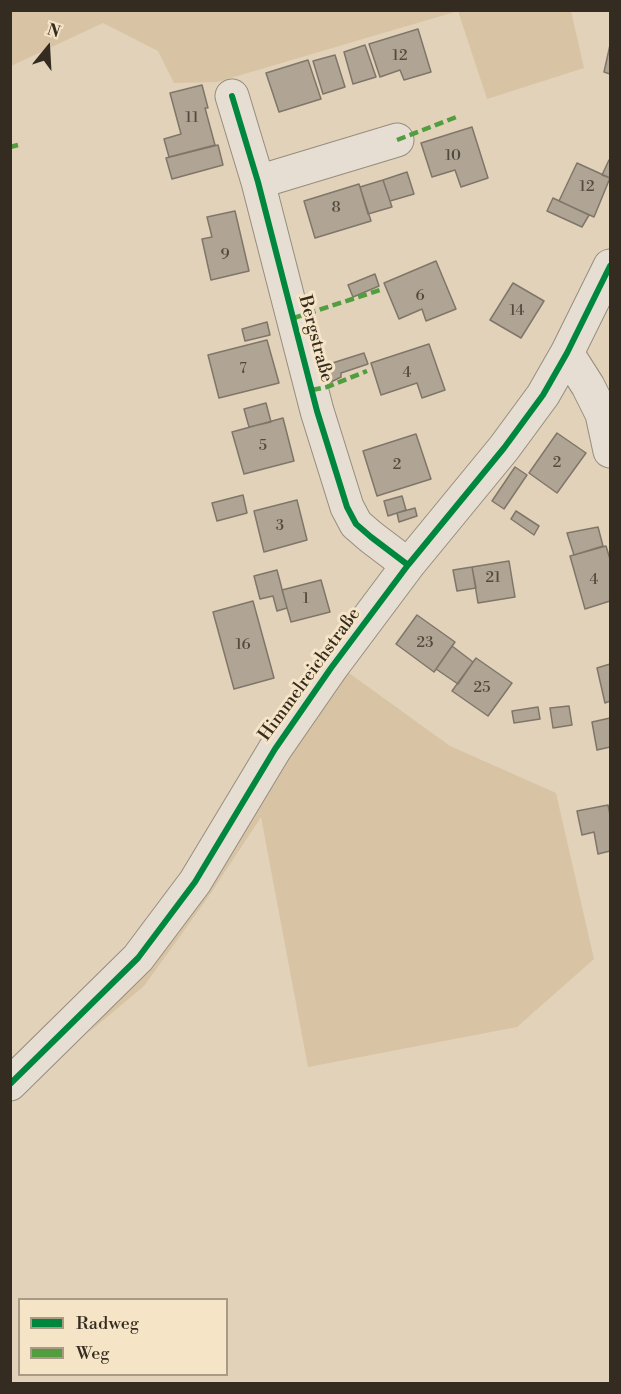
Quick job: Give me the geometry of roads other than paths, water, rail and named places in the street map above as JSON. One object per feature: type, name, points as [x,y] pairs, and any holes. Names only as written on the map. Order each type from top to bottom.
[{"type":"street","name":"Bergstraße","points":[[232,96],[258,182],[317,411],[347,507],[356,524],[408,565]]},
{"type":"street","points":[[258,182],[397,140]]},
{"type":"street","name":"Himmelreichstraße","points":[[10,1084],[138,958],[195,882],[274,749],[331,668],[408,565],[504,448],[543,395],[567,353],[610,266]]},
{"type":"street","points":[[567,353],[602,414],[610,452]]}]
